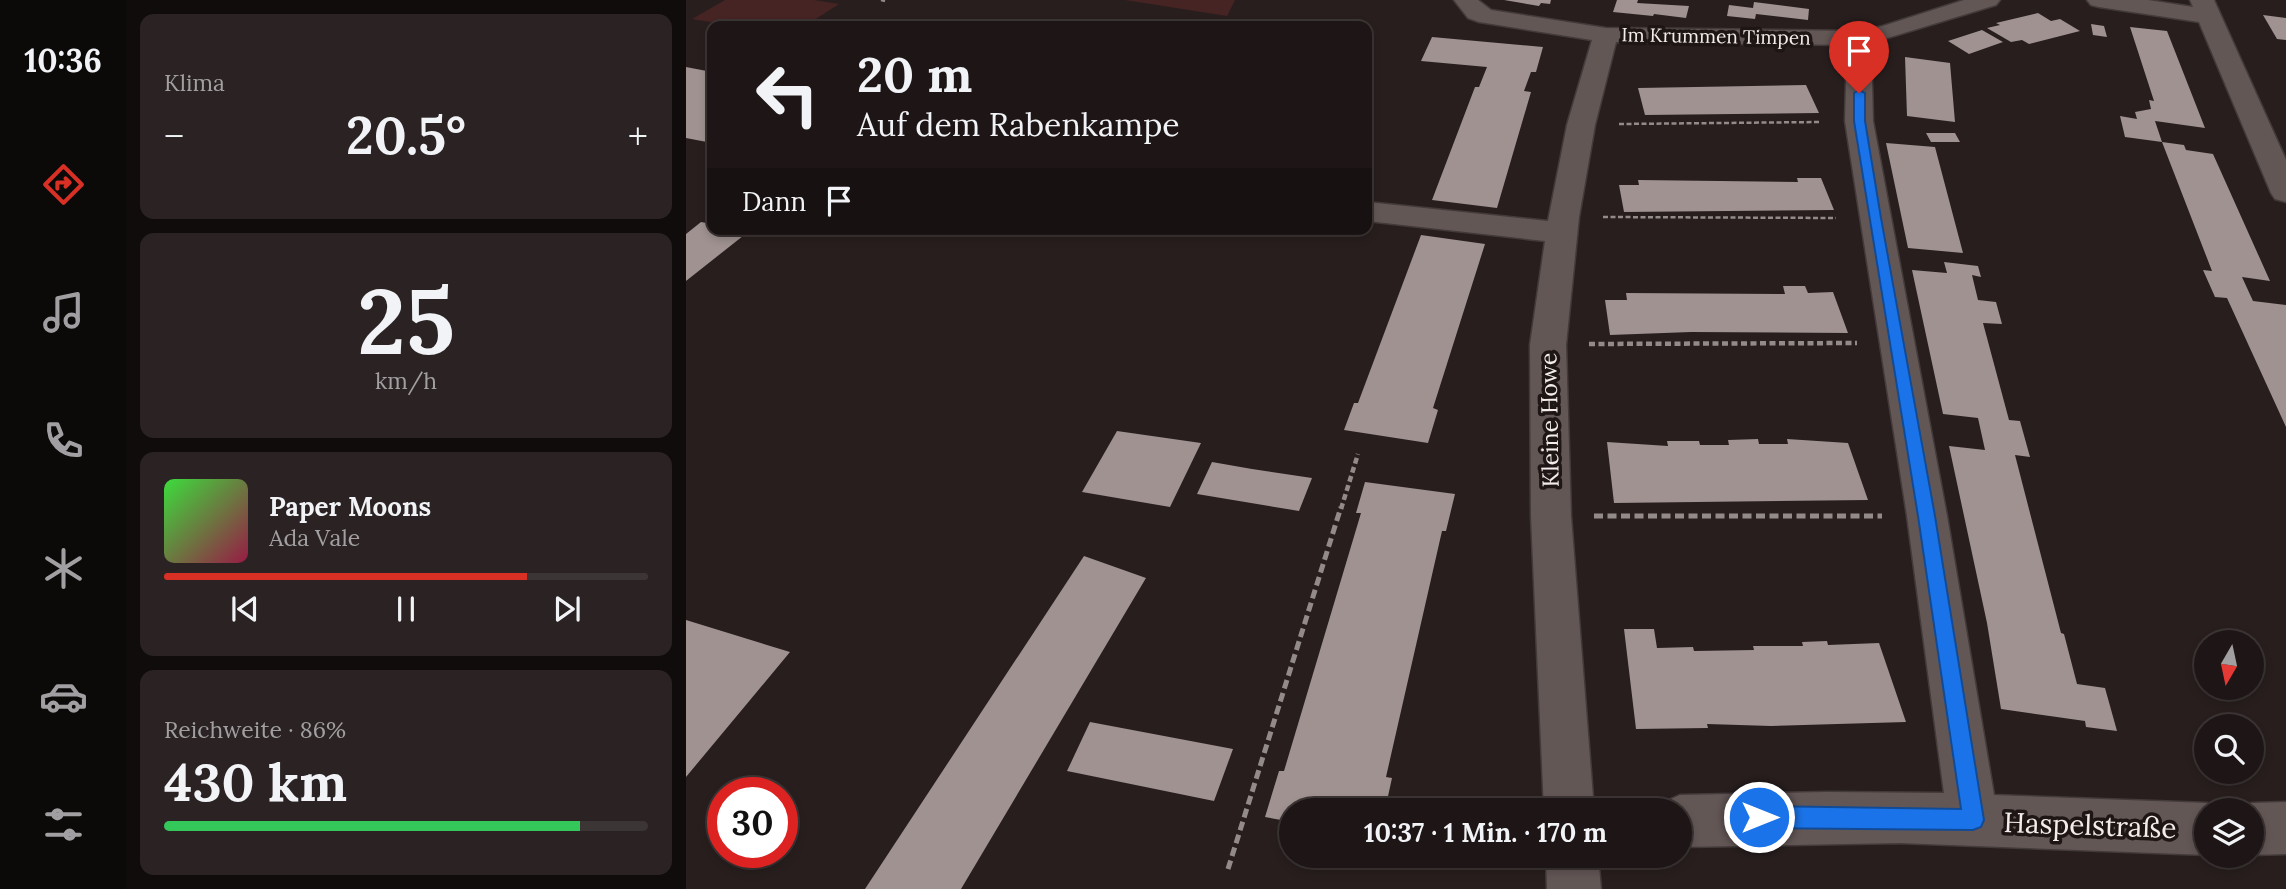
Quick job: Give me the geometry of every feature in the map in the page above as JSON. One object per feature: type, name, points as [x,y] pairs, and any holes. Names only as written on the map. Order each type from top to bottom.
[{"type":"street","name":"Im Krummen Timpen","points":[[1466,0],[1471,8],[1487,17],[1606,34],[1859,38],[1887,33],[1988,0]]},
{"type":"street","points":[[2099,0],[2206,8],[2286,193]]},
{"type":"street","name":"Kleine Howe","points":[[1568,798],[1551,516],[1548,345],[1563,225],[1581,124],[1606,34]]},
{"type":"street","points":[[1859,38],[1859,121],[1927,516],[1973,820]]},
{"type":"street","points":[[1372,211],[1563,225]]},
{"type":"street","name":"Haspelstraße","points":[[1692,820],[1759,817],[1973,820],[2194,829]]},
{"type":"street","points":[[2264,829],[2286,828]]},
{"type":"street","points":[[1573,868],[1574,889]]},
{"type":"path","points":[[1581,124],[1859,121]]},
{"type":"path","points":[[1563,225],[1874,218]]},
{"type":"path","points":[[1548,345],[1896,342]]},
{"type":"path","points":[[1227,869],[1358,454]]},
{"type":"path","points":[[1551,516],[1927,516]]},
{"type":"shaded area","points":[[725,0],[814,0],[839,4],[813,21],[707,21],[692,19]]},
{"type":"shaded area","points":[[1125,0],[1235,0],[1227,16]]},
{"type":"building","points":[[1504,0],[1551,0],[1550,4],[1541,3],[1539,6]]},
{"type":"building","points":[[1617,0],[1689,6],[1686,18],[1653,16],[1613,12]]},
{"type":"building","points":[[1754,2],[1809,9],[1808,20],[1756,14],[1755,19],[1727,16],[1729,5],[1753,8]]},
{"type":"building","points":[[2038,13],[2051,21],[2060,19],[2080,31],[2029,44],[2022,40],[2011,42],[1987,28],[2000,25],[1996,23]]},
{"type":"building","points":[[2263,15],[2286,18],[2286,40],[2277,39]]},
{"type":"building","points":[[2091,24],[2104,26],[2107,37],[2093,35]]},
{"type":"building","points":[[2130,27],[2167,31],[2205,128],[2155,121],[2162,142],[2125,137],[2120,116],[2137,119],[2135,112],[2151,109],[2149,100],[2154,101]]},
{"type":"building","points":[[1982,30],[2003,42],[1969,54],[1948,41]]},
{"type":"building","points":[[1432,37],[1543,47],[1536,72],[1531,72],[1524,91],[1531,92],[1497,208],[1432,200],[1475,87],[1479,87],[1487,67],[1421,61]]},
{"type":"building","points":[[1905,57],[1950,63],[1955,122],[1907,116]]},
{"type":"building","points":[[686,67],[707,71],[707,142],[686,138]]},
{"type":"building","points":[[1806,85],[1819,113],[1645,115],[1638,88]]},
{"type":"building","points":[[1926,133],[1955,133],[1960,142],[1931,142]]},
{"type":"building","points":[[2162,142],[2184,145],[2186,150],[2213,154],[2270,281],[2242,277],[2253,301],[2286,305],[2286,427],[2227,298],[2215,297],[2203,270],[2212,271]]},
{"type":"building","points":[[1886,143],[1935,147],[1963,253],[1908,248]]},
{"type":"building","points":[[1797,178],[1821,178],[1834,210],[1624,212],[1619,185],[1639,185],[1638,180],[1798,182]]},
{"type":"building","points":[[701,222],[707,223],[707,235],[744,235],[686,281],[686,234]]},
{"type":"building","points":[[1421,235],[1485,244],[1433,408],[1438,410],[1428,443],[1344,430],[1354,403],[1358,403]]},
{"type":"building","points":[[1944,262],[1978,266],[1981,277],[1972,275],[1978,300],[1996,302],[2002,324],[1983,323],[2009,420],[2020,421],[2030,457],[2015,455],[2061,633],[2064,634],[2077,684],[2105,688],[2117,731],[2086,727],[2085,721],[2001,709],[1987,623],[1949,446],[1985,450],[1978,418],[1943,414],[1912,270],[1947,273]]},
{"type":"building","points":[[1783,286],[1805,286],[1808,293],[1833,292],[1848,333],[1691,332],[1610,335],[1605,300],[1627,300],[1626,293],[1785,294]]},
{"type":"building","points":[[1117,431],[1201,443],[1170,507],[1082,492]]},
{"type":"building","points":[[1758,439],[1759,444],[1788,444],[1787,439],[1848,443],[1868,500],[1614,503],[1607,442],[1668,446],[1667,441],[1699,441],[1700,445],[1729,445],[1728,440]]},
{"type":"building","points":[[1212,462],[1312,478],[1299,511],[1197,494]]},
{"type":"building","points":[[1365,482],[1455,494],[1446,531],[1442,531],[1386,777],[1392,778],[1388,798],[1279,798],[1279,820],[1265,817],[1279,771],[1284,771],[1361,513],[1356,513]]},
{"type":"building","points":[[1084,556],[1146,578],[961,889],[865,889]]},
{"type":"building","points":[[686,620],[790,652],[686,777]]},
{"type":"building","points":[[1624,629],[1654,629],[1657,648],[1693,647],[1694,651],[1754,650],[1753,646],[1803,646],[1802,642],[1827,641],[1828,645],[1879,643],[1906,722],[1771,726],[1707,724],[1708,728],[1636,729]]},
{"type":"building","points":[[1090,722],[1233,749],[1214,801],[1067,771]]},
{"type":"route","points":[[1759,817],[1973,820],[1927,516],[1874,218],[1859,121],[1859,93]]}]
